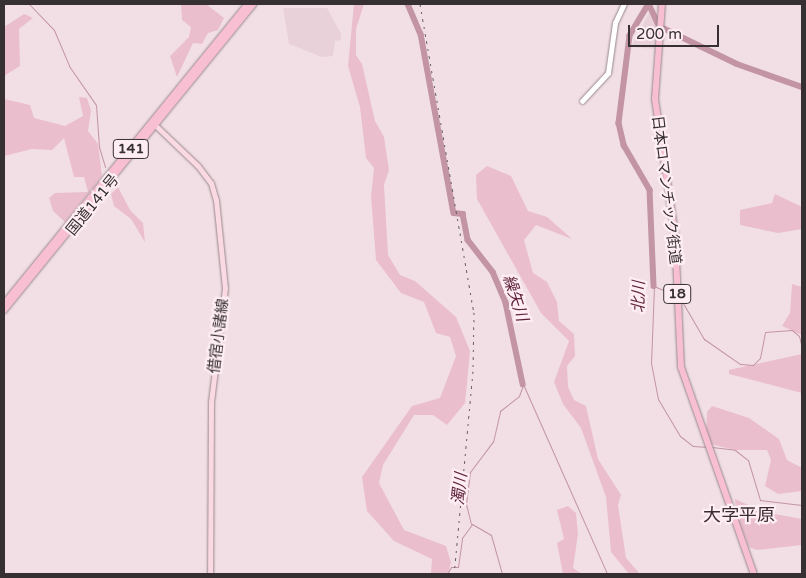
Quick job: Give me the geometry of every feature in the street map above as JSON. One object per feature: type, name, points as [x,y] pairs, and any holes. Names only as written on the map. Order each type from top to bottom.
[{"type":"highway","name":"国道141号","points":[[4,310],[248,4]]},
{"type":"highway","name":"国道141号","points":[[4,304],[254,4]]},
{"type":"highway","name":"日本ロマンチック街道","points":[[662,4],[655,99],[675,235],[681,366],[754,574]]},
{"type":"main road","name":"借宿小諸線","points":[[154,124],[198,166],[211,183],[216,200],[226,288],[211,402],[210,574]]},
{"type":"street","points":[[582,101],[608,73],[615,23],[624,4]]},
{"type":"shaded area","points":[[181,4],[206,4],[224,18],[218,30],[208,33],[202,44],[193,43],[177,77],[170,56],[189,37],[191,27],[182,20]]},
{"type":"shaded area","points":[[354,4],[364,4],[356,29],[356,55],[362,64],[375,121],[384,137],[389,170],[384,185],[388,255],[400,275],[415,281],[456,317],[470,351],[465,403],[447,425],[433,415],[414,415],[383,465],[379,483],[404,530],[446,546],[451,562],[448,574],[431,574],[432,559],[394,541],[367,511],[362,477],[412,406],[440,398],[456,356],[450,337],[436,333],[424,302],[401,293],[376,260],[371,196],[374,168],[366,158],[360,107],[348,66]]},
{"type":"shaded area","points":[[283,8],[327,8],[341,34],[341,40],[335,41],[333,56],[322,57],[289,44]]},
{"type":"shaded area","points":[[649,13],[656,24],[654,49],[631,47]]},
{"type":"shaded area","points":[[24,14],[33,18],[19,29],[20,66],[4,76],[4,27]]},
{"type":"shaded area","points":[[79,97],[87,98],[91,111],[88,131],[98,144],[102,176],[65,222],[53,211],[49,198],[55,193],[88,192],[84,177],[74,177],[64,138],[52,150],[32,149],[4,156],[4,99],[30,105],[34,118],[65,126],[83,116]]},
{"type":"shaded area","points":[[487,166],[511,176],[528,211],[547,217],[572,239],[536,225],[524,240],[533,273],[547,282],[557,302],[559,321],[574,334],[575,356],[567,366],[568,387],[574,400],[586,406],[598,459],[621,495],[618,505],[626,558],[640,574],[629,574],[611,552],[606,497],[581,428],[563,404],[554,382],[569,341],[541,313],[477,199],[476,175]]},
{"type":"shaded area","points":[[118,187],[130,210],[143,223],[145,242],[131,219],[114,206],[111,194]]},
{"type":"shaded area","points":[[775,194],[802,207],[802,229],[778,233],[740,225],[740,210],[772,203]]},
{"type":"shaded area","points":[[792,284],[802,287],[802,335],[782,326],[790,313]]},
{"type":"shaded area","points":[[802,354],[802,393],[729,374],[729,370]]},
{"type":"shaded area","points":[[712,406],[749,418],[779,439],[787,460],[802,468],[802,491],[778,494],[765,486],[771,460],[767,450],[735,450],[706,443],[707,412]]},
{"type":"shaded area","points":[[735,499],[764,512],[802,519],[802,545],[757,550],[749,547],[736,514]]},
{"type":"shaded area","points":[[568,506],[576,513],[578,534],[573,568],[582,574],[563,574],[557,543],[564,539],[557,510]]},
{"type":"waterway","points":[[29,4],[54,30],[69,66],[96,105],[99,147],[105,167]]},
{"type":"waterway","name":"繰矢川","points":[[408,4],[421,34],[454,213],[463,214],[468,240],[493,272],[506,303],[523,384]]},
{"type":"waterway","name":"北川","points":[[649,4],[630,36],[619,123],[624,145],[650,190],[654,286]]},
{"type":"waterway","points":[[649,4],[658,23]]},
{"type":"waterway","points":[[663,28],[737,64],[802,87]]},
{"type":"waterway","name":"北川","points":[[675,295],[654,286],[651,363],[658,399],[680,436],[693,446],[708,447]]},
{"type":"waterway","points":[[680,298],[704,339],[740,364],[753,365],[760,358],[765,332],[792,330],[799,336],[802,348]]},
{"type":"waterway","name":"繰矢川","points":[[523,384],[607,574]]},
{"type":"waterway","name":"濁川","points":[[471,524],[466,504],[470,472],[493,442],[500,411],[519,396],[523,385]]},
{"type":"waterway","name":"北川","points":[[712,447],[735,450],[748,460],[760,500],[802,505]]},
{"type":"waterway","points":[[472,524],[491,535],[502,574]]},
{"type":"waterway","points":[[447,574],[451,567],[458,567],[462,538],[472,524]]},
{"type":"railway","points":[[420,4],[474,312],[473,371],[454,574]]},
{"type":"district","name":"大字平原","points":[[739,515]]}]
